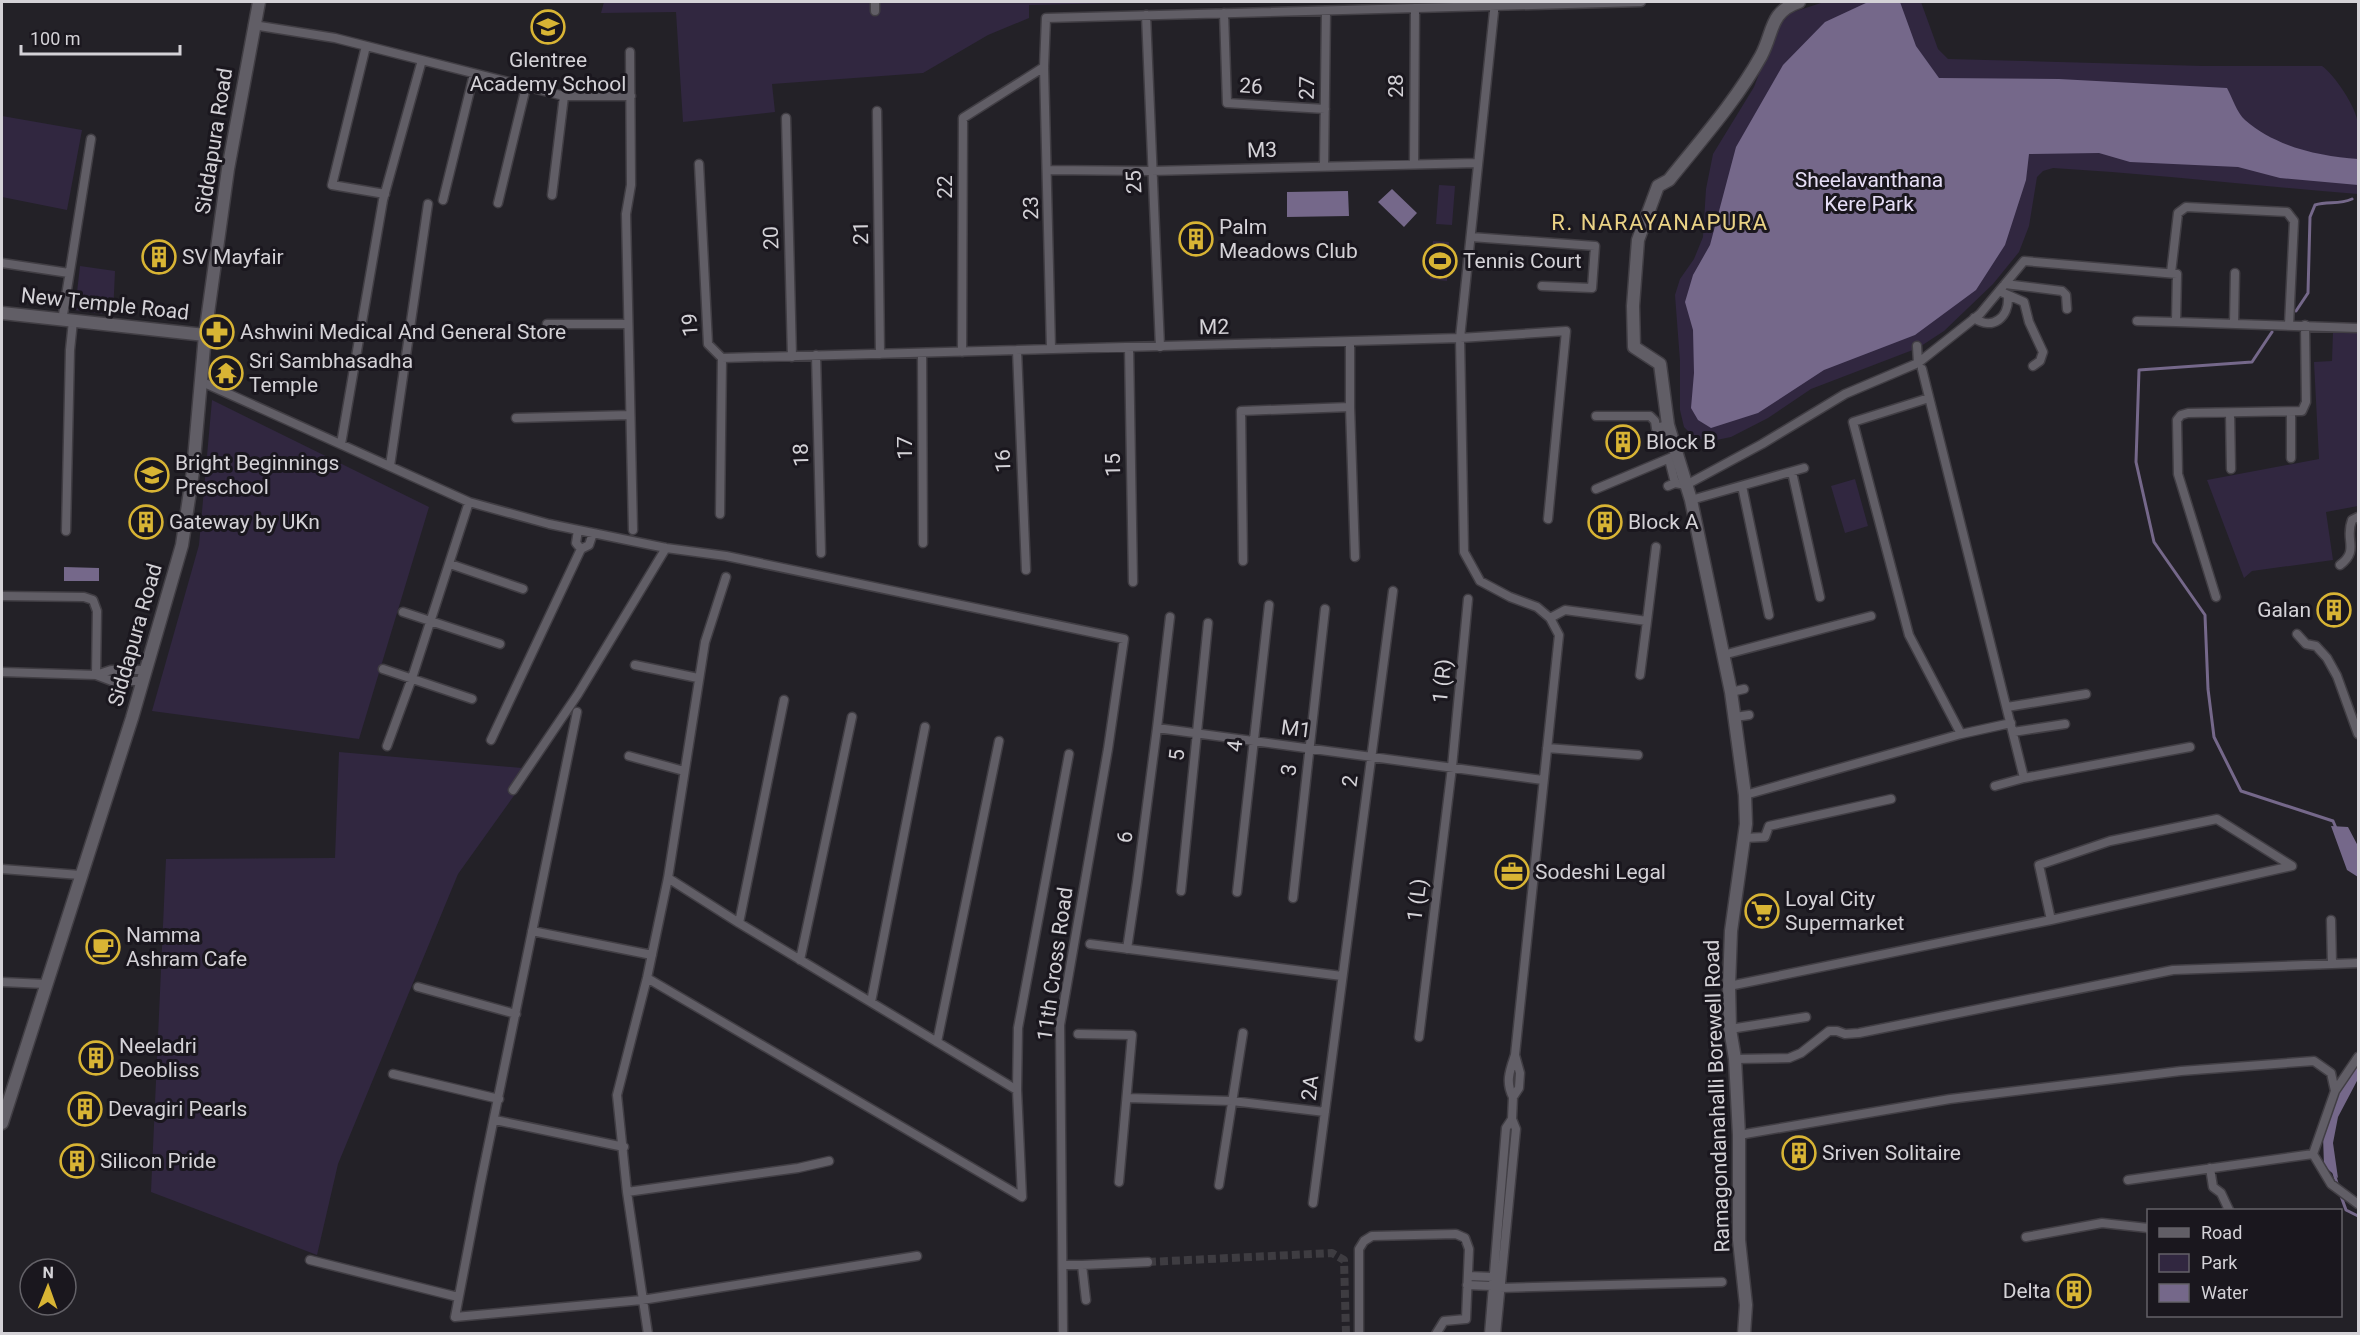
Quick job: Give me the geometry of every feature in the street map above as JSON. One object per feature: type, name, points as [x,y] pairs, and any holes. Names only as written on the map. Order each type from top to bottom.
[{"type":"street","name":"Siddapura Road","points":[[2,1123],[144,676],[182,545],[193,471],[205,335],[229,163],[259,2]]},
{"type":"street","points":[[1146,15],[1494,4],[1641,2]]},
{"type":"street","name":"Ramagondanahalli Borewell Road","points":[[1744,1334],[1746,1305],[1739,1240],[1739,1135],[1735,1059],[1730,1029],[1729,986],[1731,931],[1746,824],[1745,795],[1735,717],[1737,690],[1724,655],[1691,500],[1676,485],[1673,457],[1663,444],[1660,364],[1634,347],[1632,333],[1638,240],[1658,186],[1669,180],[1730,104],[1762,54],[1772,26],[1783,9],[1799,2]]},
{"type":"street","points":[[1489,1334],[1516,1129],[1512,1119],[1513,1097],[1508,1088],[1509,1072],[1515,1055],[1559,634],[1550,618],[1537,607],[1510,597],[1480,581],[1464,552],[1460,338],[1494,4]]},
{"type":"street","name":"28","points":[[1414,164],[1415,8]]},
{"type":"street","name":"27","points":[[1324,166],[1326,10]]},
{"type":"street","name":"26","points":[[1224,13],[1227,103],[1325,109]]},
{"type":"street","name":"23","points":[[1050,349],[1048,170],[1044,67],[1046,18],[1146,15]]},
{"type":"street","name":"25","points":[[1146,15],[1160,346]]},
{"type":"street","points":[[254,25],[366,46],[564,96],[631,96]]},
{"type":"street","points":[[366,46],[333,185],[385,194]]},
{"type":"street","points":[[630,52],[631,185],[626,214],[633,530]]},
{"type":"street","points":[[341,444],[385,194],[422,60]]},
{"type":"street","name":"22","points":[[962,352],[963,117],[1044,67]]},
{"type":"street","points":[[443,200],[474,74]]},
{"type":"street","points":[[498,203],[526,87]]},
{"type":"street","points":[[552,195],[564,96]]},
{"type":"street","name":"21","points":[[877,111],[880,354]]},
{"type":"street","name":"20","points":[[786,118],[792,357]]},
{"type":"street","points":[[66,531],[70,350],[67,321],[69,273],[91,139]]},
{"type":"street","name":"M3","points":[[1048,170],[1151,171],[1477,163]]},
{"type":"street","name":"19","points":[[699,164],[708,344],[722,358],[720,514]]},
{"type":"street","points":[[390,466],[428,204]]},
{"type":"street","points":[[2171,273],[2178,213],[2186,207],[2287,212],[2294,221],[2289,325]]},
{"type":"street","points":[[1471,237],[1595,247],[1592,288],[1542,286]]},
{"type":"street","points":[[1676,485],[1762,444],[1845,394],[1920,366],[1974,318],[2024,261],[2177,274],[2176,322]]},
{"type":"street","points":[[2,263],[69,273]]},
{"type":"street","points":[[2234,323],[2235,273]]},
{"type":"street","points":[[2005,284],[2062,291],[2066,295],[2067,309]]},
{"type":"street","points":[[1999,291],[2008,297],[2024,302],[2043,352],[2040,361],[2033,366]]},
{"type":"street","points":[[1974,318],[1984,324],[1992,324],[2001,319],[2006,313],[2008,297]]},
{"type":"street","name":"New Temple Road","points":[[2,313],[205,335]]},
{"type":"street","points":[[2137,321],[2358,328]]},
{"type":"street","points":[[547,324],[628,324]]},
{"type":"street","points":[[2216,597],[2178,474],[2177,420],[2181,415],[2188,413],[2302,411],[2306,402],[2305,325]]},
{"type":"street","name":"M2","points":[[722,358],[1350,342],[1566,331],[1548,519]]},
{"type":"street","points":[[1350,342],[1355,556]]},
{"type":"street","points":[[1917,346],[1920,366],[2024,778]]},
{"type":"street","name":"15","points":[[1129,347],[1133,582]]},
{"type":"street","name":"16","points":[[1017,350],[1026,570]]},
{"type":"street","name":"17","points":[[922,353],[923,543]]},
{"type":"street","name":"18","points":[[816,356],[821,553]]},
{"type":"street","points":[[200,381],[469,502],[549,524],[666,548],[578,694],[513,790]]},
{"type":"street","points":[[1929,398],[1853,422],[1909,635],[1961,734]]},
{"type":"street","points":[[1243,561],[1241,411],[1350,407]]},
{"type":"street","points":[[2291,412],[2291,458]]},
{"type":"street","points":[[2230,413],[2231,469]]},
{"type":"street","points":[[516,418],[630,416]]},
{"type":"street","points":[[1596,416],[1650,416],[1662,426]]},
{"type":"street","points":[[1596,489],[1673,457]]},
{"type":"street","points":[[1691,500],[1804,468]]},
{"type":"street","points":[[1792,472],[1820,597]]},
{"type":"street","points":[[1742,486],[1769,615]]},
{"type":"street","points":[[387,746],[412,678],[469,502]]},
{"type":"street","points":[[2340,565],[2350,559],[2354,551],[2349,528],[2352,520],[2358,517]]},
{"type":"street","points":[[578,530],[576,543],[581,549]]},
{"type":"street","points":[[491,740],[581,549],[589,545],[593,533]]},
{"type":"street","points":[[1640,675],[1656,547]]},
{"type":"street","name":"11th Cross Road","points":[[666,548],[726,556],[1124,639],[1108,749],[1060,1024],[1064,1334]]},
{"type":"street","points":[[450,564],[523,589]]},
{"type":"street","points":[[648,1334],[627,1192],[617,1095],[647,978],[668,878],[705,642],[726,577]]},
{"type":"street","name":"2","points":[[1342,976],[1393,591]]},
{"type":"street","points":[[2,596],[84,597],[93,600],[97,611],[96,675]]},
{"type":"street","name":"1 (R)","points":[[1452,767],[1468,599]]},
{"type":"street","name":"4","points":[[1237,891],[1269,605]]},
{"type":"street","name":"3","points":[[1293,898],[1325,609]]},
{"type":"street","points":[[1550,618],[1565,610],[1647,621]]},
{"type":"street","points":[[403,612],[500,644]]},
{"type":"street","points":[[1724,655],[1871,616]]},
{"type":"street","points":[[1157,728],[1170,617]]},
{"type":"street","name":"5","points":[[1181,891],[1208,623]]},
{"type":"street","points":[[2297,634],[2306,644],[2316,646],[2327,658],[2337,676],[2358,734]]},
{"type":"street","points":[[635,665],[698,678]]},
{"type":"street","points":[[384,669],[472,699]]},
{"type":"street","points":[[2,672],[96,675],[112,681],[144,676]]},
{"type":"street","points":[[2007,707],[2085,694]]},
{"type":"street","points":[[740,923],[784,700]]},
{"type":"street","points":[[577,712],[458,1297],[456,1317],[642,1300],[916,1256]]},
{"type":"street","points":[[1735,717],[1749,715]]},
{"type":"street","points":[[800,960],[852,717]]},
{"type":"street","points":[[1745,795],[1961,734],[2011,723]]},
{"type":"street","points":[[2013,732],[2065,724]]},
{"type":"street","points":[[871,1002],[925,727]]},
{"type":"street","name":"M1","points":[[1157,728],[1543,780]]},
{"type":"street","name":"6","points":[[1127,949],[1157,728]]},
{"type":"street","points":[[937,1042],[999,741]]},
{"type":"street","points":[[1995,786],[2024,778],[2190,747]]},
{"type":"street","points":[[1547,748],[1638,755]]},
{"type":"street","points":[[647,978],[1022,1197],[1017,1090],[1018,1028],[1069,754]]},
{"type":"street","points":[[629,756],[684,771]]},
{"type":"street","name":"1 (L)","points":[[1419,1037],[1452,767]]},
{"type":"street","points":[[1744,838],[1765,837],[1769,826],[1891,799]]},
{"type":"street","points":[[1729,986],[2051,920],[2292,867],[2217,819],[2110,841],[2039,865],[2051,920]]},
{"type":"street","points":[[2,869],[80,875]]},
{"type":"street","points":[[668,878],[1017,1090]]},
{"type":"street","points":[[2331,920],[2332,964]]},
{"type":"street","points":[[532,931],[652,955]]},
{"type":"street","points":[[1090,944],[1342,976]]},
{"type":"street","points":[[1735,1059],[1789,1058],[1801,1053],[1829,1031],[1837,1030],[1845,1034],[1859,1033],[2173,970],[2358,963]]},
{"type":"street","name":"2A","points":[[1313,1203],[1342,976]]},
{"type":"street","points":[[2,982],[45,984]]},
{"type":"street","points":[[418,987],[516,1014]]},
{"type":"street","points":[[1730,1029],[1806,1017]]},
{"type":"street","points":[[1219,1185],[1243,1033]]},
{"type":"street","points":[[1078,1034],[1132,1035],[1119,1182]]},
{"type":"street","points":[[2313,1154],[2335,1091],[2358,1057]]},
{"type":"street","points":[[1739,1135],[1950,1099],[2181,1071],[2289,1062],[2314,1061],[2331,1073],[2335,1091]]},
{"type":"street","points":[[393,1074],[499,1099]]},
{"type":"street","points":[[1127,1098],[1232,1101],[1325,1112]]},
{"type":"street","points":[[1496,1334],[1495,1284],[1506,1128],[1512,1119]]},
{"type":"street","points":[[495,1120],[624,1147]]},
{"type":"street","points":[[2128,1180],[2313,1154]]},
{"type":"street","points":[[2313,1154],[2331,1184],[2358,1204]]},
{"type":"street","points":[[627,1192],[798,1168],[829,1161]]},
{"type":"street","points":[[2210,1168],[2213,1187],[2221,1193],[2229,1209]]},
{"type":"street","points":[[2025,1237],[2102,1224],[2147,1228]]},
{"type":"street","points":[[1359,1334],[1359,1249],[1364,1240],[1372,1236],[1456,1234],[1465,1238],[1469,1249],[1466,1319],[1444,1321],[1436,1334]]},
{"type":"street","points":[[310,1260],[458,1297]]},
{"type":"street","points":[[1063,1265],[1148,1262]]},
{"type":"street","points":[[1082,1265],[1085,1273],[1086,1300]]},
{"type":"street","points":[[1468,1276],[1495,1284]]},
{"type":"street","points":[[1467,1286],[1722,1282]]},
{"type":"green space","points":[[604,2],[1161,2],[1029,5],[1029,18],[988,35],[923,73],[772,84],[775,112],[683,122],[676,12],[601,13]]},
{"type":"green space","name":"Sheelavanthana Kere Park","points":[[1824,2],[1921,2],[1938,49],[1948,59],[2203,66],[2322,66],[2333,76],[2344,92],[2357,117],[2358,194],[2053,168],[2043,171],[2037,177],[2029,226],[2019,252],[1993,284],[1944,331],[1918,348],[1811,389],[1768,418],[1731,437],[1707,442],[1692,435],[1684,427],[1680,410],[1680,361],[1675,295],[1680,279],[1694,259],[1703,237],[1706,189],[1713,154],[1754,87],[1778,24],[1787,14]]},
{"type":"green space","points":[[2,116],[82,130],[67,210],[2,197]]},
{"type":"green space","name":"Tennis Court","points":[[1439,185],[1455,186],[1452,225],[1436,224]]},
{"type":"green space","name":"Tennis Court","points":[[1433,241],[1449,242],[1447,281],[1430,279]]},
{"type":"green space","points":[[80,266],[115,271],[113,315],[75,310]]},
{"type":"green space","points":[[2358,330],[2358,506],[2326,512],[2333,560],[2252,571],[2244,578],[2207,480],[2319,459],[2314,362],[2332,361],[2333,331]]},
{"type":"green space","points":[[212,400],[429,507],[359,739],[152,711],[199,545]]},
{"type":"green space","points":[[1855,479],[1868,526],[1845,533],[1831,486]]},
{"type":"green space","points":[[339,752],[533,769],[458,874],[338,1164],[317,1255],[151,1192],[166,859],[335,858]]},
{"type":"water","name":"Sheelavanthana Kere Park","points":[[1868,2],[1900,2],[1916,46],[1939,78],[2059,79],[2227,88],[2242,117],[2270,137],[2313,152],[2358,159],[2358,185],[2280,178],[2238,167],[2130,162],[2099,153],[2029,154],[2026,180],[2005,245],[1976,290],[1915,335],[1824,370],[1758,413],[1711,428],[1698,420],[1691,408],[1694,373],[1693,330],[1685,302],[1693,275],[1710,245],[1736,147],[1783,65],[1825,22]]},
{"type":"water","points":[[1392,189],[1417,213],[1404,227],[1378,202]]},
{"type":"water","points":[[1348,191],[1349,216],[1287,217],[1287,192]]},
{"type":"water","points":[[64,567],[99,568],[99,581],[64,581]]},
{"type":"water","points":[[2331,826],[2348,827],[2358,846],[2358,877],[2347,870]]},
{"type":"water","points":[[2358,1052],[2358,1079],[2338,1117],[2333,1143],[2338,1178],[2324,1166],[2323,1136],[2339,1090]]},
{"type":"waterway","points":[[2296,311],[2308,293],[2310,217],[2315,205],[2352,199]]},
{"type":"waterway","points":[[2272,332],[2252,362],[2139,370],[2136,462],[2154,542],[2205,615],[2208,689],[2214,737],[2241,791],[2333,821],[2336,828]]},
{"type":"waterway","points":[[2334,1173],[2338,1187]]},
{"type":"waterway","points":[[2341,1196],[2346,1210],[2358,1216]]},
{"type":"tunnel","points":[[1148,1262],[1332,1253],[1344,1260],[1346,1334]]},
{"type":"place","name":"Glentree Academy School","points":[[548,27]]},
{"type":"place","name":"Palm Meadows Club","points":[[1196,239]]},
{"type":"place","name":"SV Mayfair","points":[[159,257]]},
{"type":"place","name":"Tennis Court","points":[[1440,261]]},
{"type":"place","name":"Ashwini Medical And General Store","points":[[217,332]]},
{"type":"place","name":"Sri Sambhasadha Temple","points":[[226,373]]},
{"type":"place","name":"Block B","points":[[1623,442]]},
{"type":"place","name":"Bright Beginnings Preschool","points":[[152,475]]},
{"type":"place","name":"Gateway by UKn","points":[[146,522]]},
{"type":"place","name":"Block A","points":[[1605,522]]},
{"type":"place","name":"Galan","points":[[2334,610]]},
{"type":"place","name":"Sodeshi Legal","points":[[1512,872]]},
{"type":"place","name":"Loyal City Supermarket","points":[[1762,911]]},
{"type":"place","name":"Namma Ashram Cafe","points":[[103,947]]},
{"type":"place","name":"Neeladri Deobliss","points":[[96,1058]]},
{"type":"place","name":"Devagiri Pearls","points":[[85,1109]]},
{"type":"place","name":"Sriven Solitaire","points":[[1799,1153]]},
{"type":"place","name":"Silicon Pride","points":[[77,1161]]},
{"type":"place","name":"Delta","points":[[2074,1291]]},
{"type":"district","name":"R. NARAYANAPURA","points":[[1660,222]]}]
